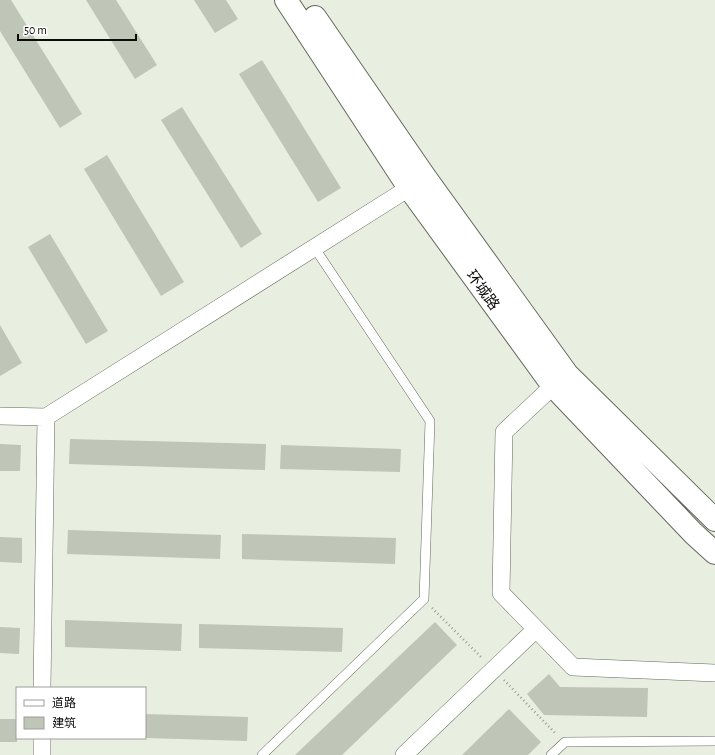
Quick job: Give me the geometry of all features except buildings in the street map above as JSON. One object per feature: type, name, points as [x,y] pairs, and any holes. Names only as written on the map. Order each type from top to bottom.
[{"type":"main road","name":"环城路","points":[[286,0],[409,188],[553,386],[693,533],[715,553]]},
{"type":"main road","points":[[303,0],[425,177],[566,374],[715,520]]},
{"type":"street","points":[[0,416],[46,417],[409,188]]},
{"type":"street","points":[[553,386],[504,432],[501,593],[573,667],[715,673]]},
{"type":"street","points":[[42,687],[46,417]]},
{"type":"street","points":[[404,755],[536,628]]},
{"type":"street","points":[[42,739],[42,755]]},
{"type":"lane","points":[[262,755],[424,599],[430,421],[314,247]]},
{"type":"lane","points":[[551,755],[564,742],[715,741]]}]
